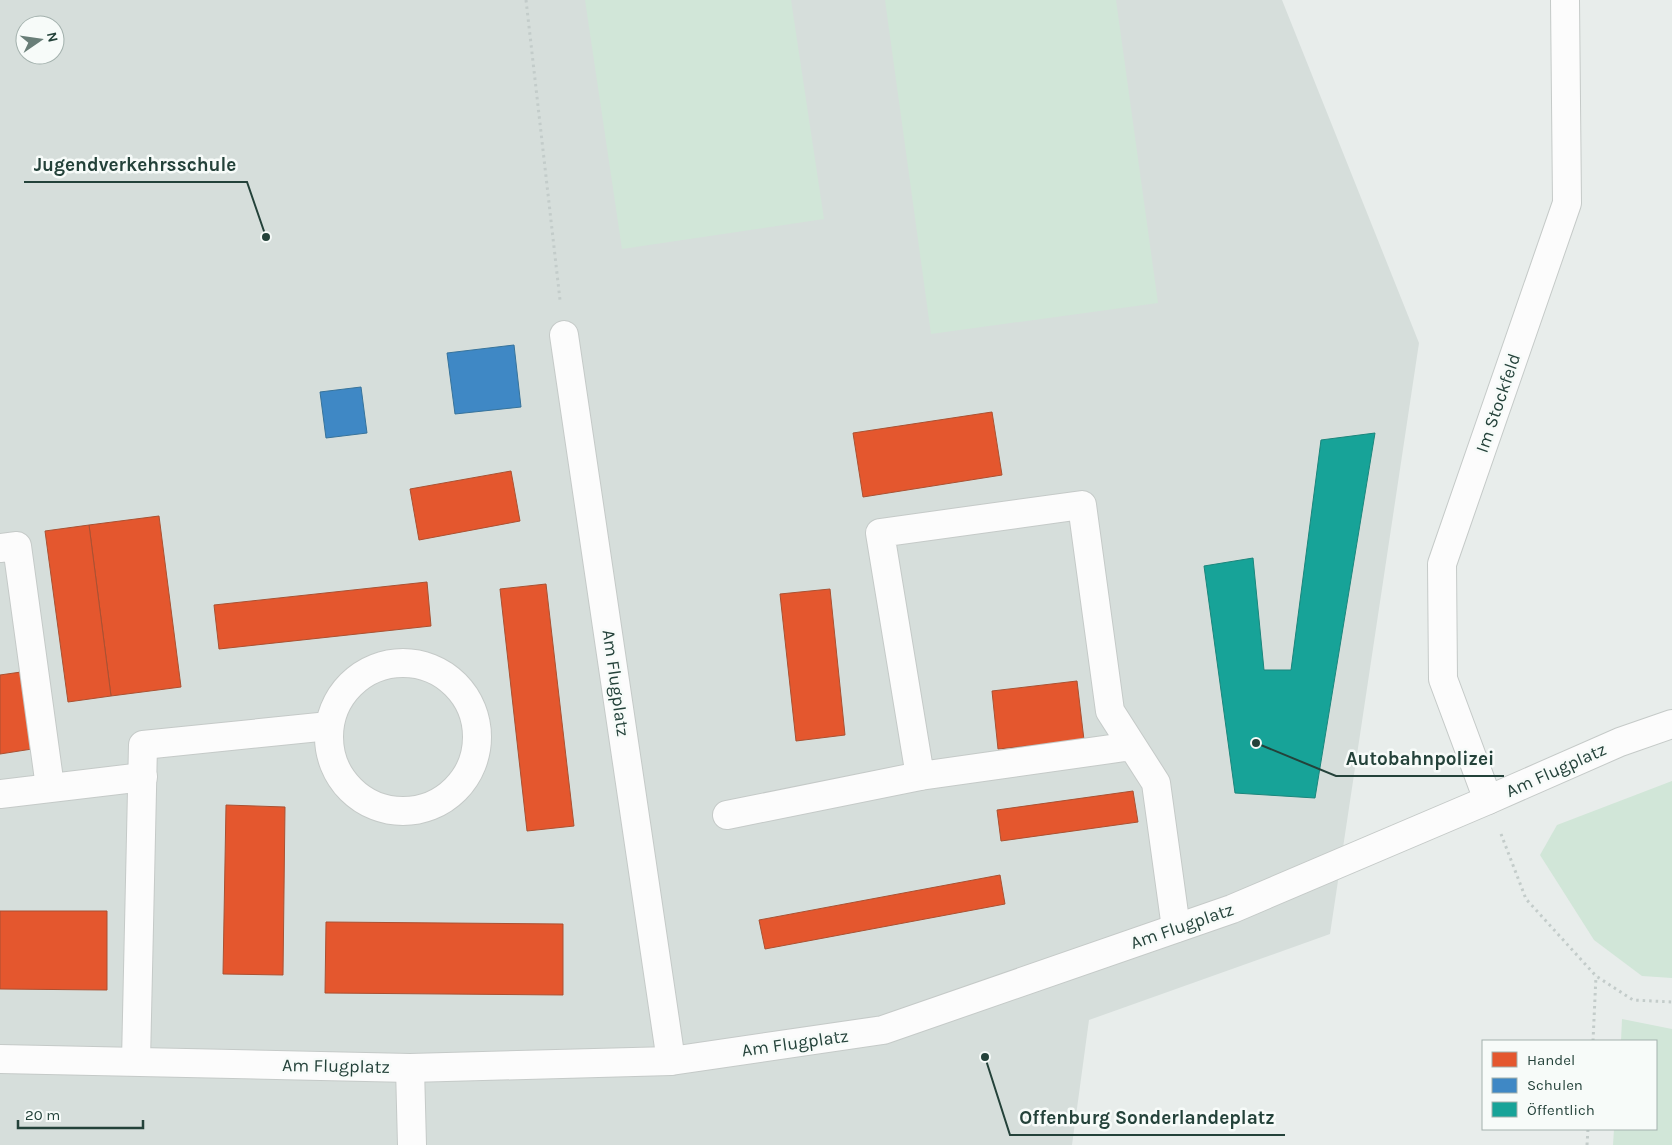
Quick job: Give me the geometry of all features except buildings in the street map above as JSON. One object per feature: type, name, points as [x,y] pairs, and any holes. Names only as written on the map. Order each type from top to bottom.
[{"type":"street","name":"Im Stockfeld","points":[[1488,800],[1442,679],[1442,564],[1567,203],[1565,0]]},
{"type":"street","name":"Am Flugplatz","points":[[564,335],[671,1061]]},
{"type":"street","points":[[920,776],[880,533],[1082,505],[1110,711],[1156,783],[1176,928]]},
{"type":"street","points":[[0,548],[18,546],[50,787]]},
{"type":"street","points":[[398,663],[422,665],[445,676],[463,693],[474,715],[477,740],[472,765],[459,786],[440,802],[417,810],[394,811],[372,804],[352,791],[338,772],[330,750],[329,726],[337,702],[352,682],[373,668],[398,663]]},
{"type":"street","name":"Am Flugplatz","points":[[0,1059],[410,1068],[671,1061],[883,1030],[1232,909],[1620,742],[1672,724]]},
{"type":"street","points":[[136,1062],[143,745],[329,726]]},
{"type":"street","points":[[726,815],[920,776],[1132,746]]},
{"type":"street","points":[[0,794],[143,777]]},
{"type":"street","points":[[410,1068],[412,1145]]},
{"type":"path","points":[[526,0],[564,335]]},
{"type":"path","points":[[1488,800],[1526,899],[1596,976],[1633,1000],[1672,1002]]},
{"type":"path","points":[[1593,1040],[1596,976]]},
{"type":"path","points":[[1587,1145],[1588,1130]]},
{"type":"shaded area","points":[[0,0],[1282,0],[1419,343],[1330,934],[1089,1020],[1072,1145],[0,1145]]},
{"type":"green space","points":[[585,0],[791,0],[824,219],[622,249]]},
{"type":"green space","points":[[885,0],[1116,0],[1158,303],[931,334]]},
{"type":"green space","points":[[1672,781],[1672,978],[1642,976],[1594,940],[1540,855],[1557,825]]},
{"type":"green space","points":[[1622,1019],[1672,1029],[1672,1145],[1613,1145],[1614,1130],[1657,1130],[1657,1040],[1621,1040]]},
{"type":"place","name":"Jugendverkehrsschule","points":[[266,237]]},
{"type":"place","name":"Autobahnpolizei","points":[[1256,743]]},
{"type":"place","name":"Offenburg Sonderlandeplatz","points":[[985,1057]]}]
